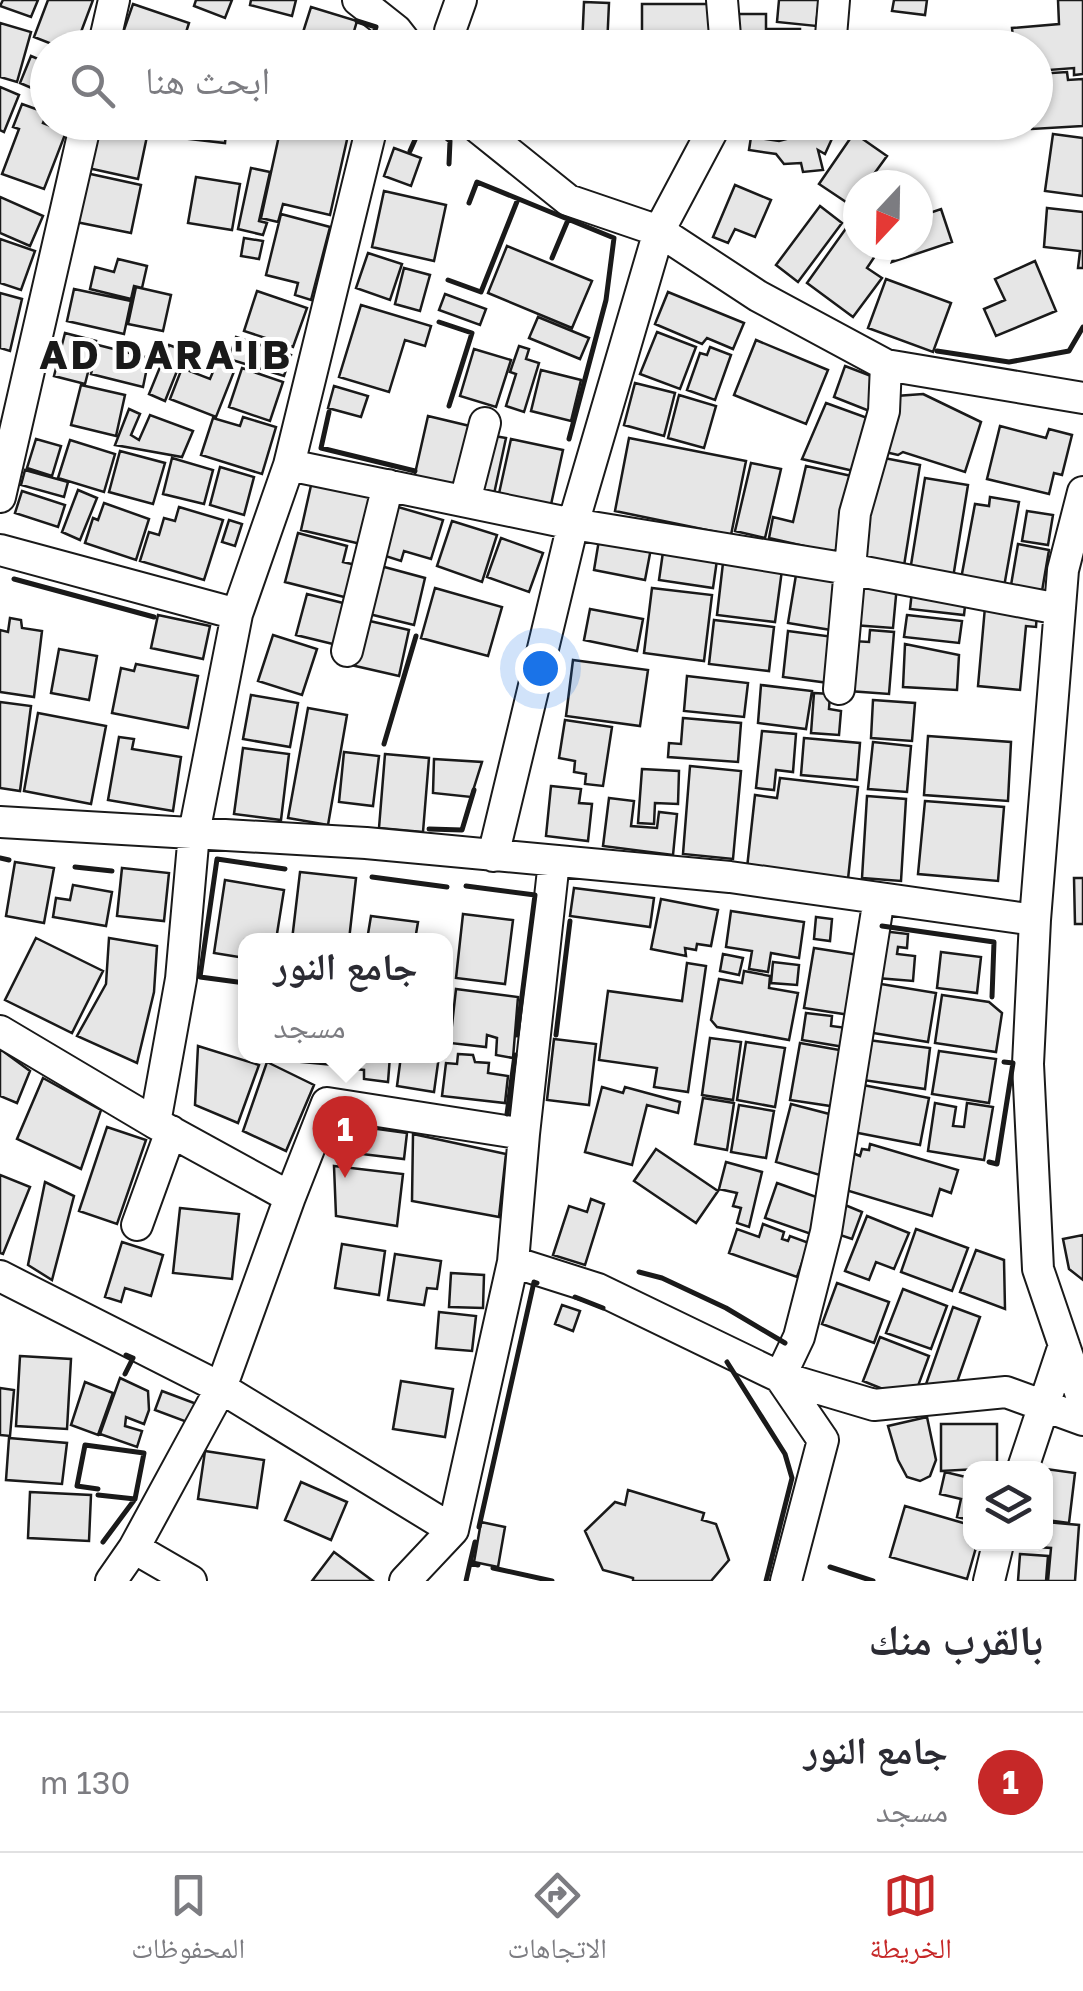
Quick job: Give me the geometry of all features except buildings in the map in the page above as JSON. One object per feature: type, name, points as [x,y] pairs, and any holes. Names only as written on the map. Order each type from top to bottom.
[{"type":"street","points":[[107,30],[114,0]]},
{"type":"street","points":[[358,0],[388,30]]},
{"type":"street","points":[[450,30],[461,0]]},
{"type":"street","points":[[722,0],[724,30]]},
{"type":"street","points":[[832,30],[834,0]]},
{"type":"street","points":[[0,497],[12,384],[81,140]]},
{"type":"street","points":[[137,1225],[163,1127],[194,833],[236,614],[289,465],[369,140]]},
{"type":"street","points":[[493,140],[568,200],[659,231],[758,296],[886,365],[1083,398]]},
{"type":"street","points":[[493,856],[574,524],[659,231],[707,140]]},
{"type":"street","points":[[839,689],[856,512],[884,411],[886,365]]},
{"type":"street","points":[[465,502],[485,423]]},
{"type":"street","points":[[289,465],[574,524],[1060,608]]},
{"type":"street","points":[[347,651],[388,485]]},
{"type":"street","points":[[1083,492],[1063,570],[1035,920],[1028,1064],[1038,1269],[1083,1401]]},
{"type":"street","points":[[0,550],[236,614]]},
{"type":"street","points":[[0,822],[366,844],[554,861],[730,878],[1035,920]]},
{"type":"street","points":[[405,1581],[452,1530],[513,1262],[554,861]]},
{"type":"street","points":[[780,1377],[799,1337],[826,1232],[879,898]]},
{"type":"street","points":[[0,1031],[290,1197]]},
{"type":"street","points":[[112,1581],[221,1388],[327,1103],[524,1134]]},
{"type":"street","points":[[513,1262],[598,1289],[780,1377],[874,1405],[1006,1392],[1083,1420]]},
{"type":"street","points":[[0,1276],[221,1388],[452,1530]]},
{"type":"street","points":[[1025,1461],[1064,1344]]},
{"type":"street","points":[[780,1377],[823,1440],[786,1581]]},
{"type":"street","points":[[134,1548],[191,1581]]},
{"type":"street","points":[[989,1581],[996,1551]]},
{"type":"wall","points":[[357,21],[376,27],[375,30]]},
{"type":"wall","points":[[410,151],[415,140]]},
{"type":"wall","points":[[449,140],[449,164]]},
{"type":"wall","points":[[469,203],[477,182],[614,238],[606,300],[569,439]]},
{"type":"wall","points":[[448,280],[481,292],[518,199]]},
{"type":"wall","points":[[552,258],[568,220]]},
{"type":"wall","points":[[439,322],[472,333],[449,406]]},
{"type":"wall","points":[[937,351],[1009,362],[1069,351],[1083,327]]},
{"type":"wall","points":[[329,412],[321,448],[415,471]]},
{"type":"wall","points":[[14,579],[154,617]]},
{"type":"wall","points":[[384,744],[416,636]]},
{"type":"wall","points":[[429,829],[462,830],[474,790]]},
{"type":"wall","points":[[0,858],[9,860]]},
{"type":"wall","points":[[238,982],[200,977],[217,859],[285,869]]},
{"type":"wall","points":[[75,867],[112,871]]},
{"type":"wall","points":[[372,877],[447,887]]},
{"type":"wall","points":[[466,886],[535,895],[517,1035]]},
{"type":"wall","points":[[556,1035],[570,921]]},
{"type":"wall","points":[[882,926],[994,942],[992,997]]},
{"type":"wall","points":[[507,1114],[515,1055]]},
{"type":"wall","points":[[989,1162],[997,1164],[1013,1063],[1004,1062]]},
{"type":"wall","points":[[639,1272],[662,1278],[726,1308],[785,1343]]},
{"type":"wall","points":[[479,1527],[534,1282],[537,1283]]},
{"type":"wall","points":[[575,1297],[603,1308]]},
{"type":"wall","points":[[125,1374],[133,1358],[126,1355]]},
{"type":"wall","points":[[727,1362],[785,1454],[792,1478],[766,1581]]},
{"type":"wall","points":[[98,1489],[77,1486],[85,1445],[144,1453],[135,1499]]},
{"type":"wall","points":[[98,1495],[135,1499],[103,1542]]},
{"type":"wall","points":[[475,1542],[470,1563],[478,1565]]},
{"type":"wall","points":[[466,1581],[470,1563]]},
{"type":"wall","points":[[830,1567],[873,1581]]},
{"type":"wall","points":[[493,1568],[552,1581]]},
{"type":"place","name":"جامع النور","points":[[345,1178]]},
{"type":"district","name":"AD DARA'IB","points":[[166,355]]}]
